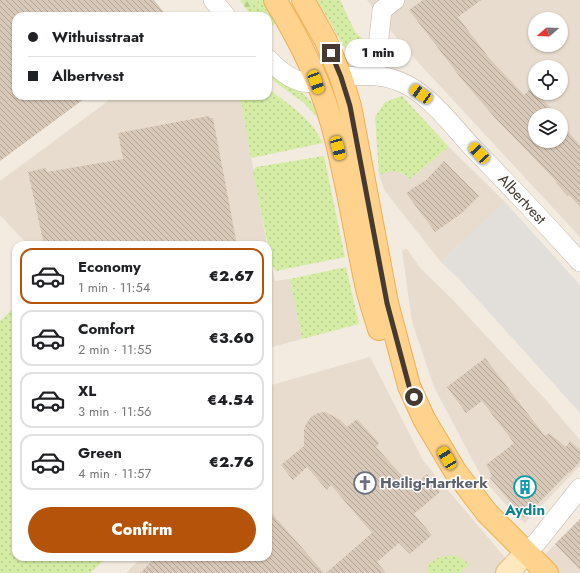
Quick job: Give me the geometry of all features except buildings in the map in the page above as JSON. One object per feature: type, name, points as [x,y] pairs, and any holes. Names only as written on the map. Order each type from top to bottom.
[{"type":"main road","points":[[275,0],[300,46],[316,82],[331,122],[342,161],[365,280],[386,353],[409,386]]},
{"type":"main road","points":[[303,0],[326,41],[341,77],[350,106],[387,303],[409,386],[424,419],[455,471],[487,513],[547,573]]},
{"type":"main road","points":[[507,573],[526,553]]},
{"type":"street","points":[[213,0],[223,12]]},
{"type":"street","points":[[375,75],[382,10],[394,0]]},
{"type":"street","points":[[272,63],[285,74],[298,81],[308,83],[316,82]]},
{"type":"street","name":"Albertvest","points":[[341,77],[375,75],[397,81],[421,94],[580,262]]},
{"type":"street","points":[[526,553],[537,542],[580,488]]},
{"type":"shaded area","points":[[367,0],[580,0],[580,237],[403,46]]},
{"type":"shaded area","points":[[110,100],[240,100],[242,106],[266,241],[24,241],[0,215],[0,181]]},
{"type":"shaded area","points":[[449,147],[505,202],[441,262],[385,191],[379,175],[394,170],[410,179]]},
{"type":"shaded area","points":[[505,202],[580,285],[580,413],[459,279],[441,262]]},
{"type":"shaded area","points":[[407,249],[421,269],[451,298],[545,399],[580,440],[580,466],[525,523],[519,519],[482,478],[434,387],[412,322],[402,250]]},
{"type":"shaded area","points":[[272,267],[275,281],[290,279],[302,339],[272,347]]},
{"type":"shaded area","points":[[370,357],[424,462],[518,573],[126,573],[138,561],[272,561],[272,385]]},
{"type":"shaded area","points":[[580,519],[580,573],[527,573]]},
{"type":"green space","points":[[240,0],[260,0],[247,10]]},
{"type":"green space","points":[[260,0],[266,0],[272,12],[249,12],[247,10]]},
{"type":"green space","points":[[317,0],[340,0],[355,32],[365,41],[362,67],[351,59]]},
{"type":"green space","points":[[272,13],[277,23],[272,26]]},
{"type":"green space","points":[[273,73],[300,91],[312,102],[319,119],[303,102],[276,83],[272,78]]},
{"type":"green space","points":[[272,91],[306,119],[323,143],[251,158],[240,100],[272,100]]},
{"type":"green space","points":[[402,96],[449,147],[410,179],[402,173],[395,171],[379,175],[375,117],[385,102]]},
{"type":"green space","points":[[324,156],[345,257],[276,271],[272,266],[272,241],[267,241],[253,171],[256,167]]},
{"type":"green space","points":[[346,267],[359,324],[302,339],[290,279]]},
{"type":"green space","points":[[12,310],[12,561],[104,561],[90,573],[0,573],[0,321]]},
{"type":"green space","points":[[455,555],[470,564],[460,573],[427,573],[428,564],[440,557]]},
{"type":"place","name":"Heilig-Hartkerk","points":[[365,483]]},
{"type":"place","name":"Aydin","points":[[525,487]]},
{"type":"route","points":[[331,53],[341,77],[350,106],[387,303],[409,386],[414,397]]}]
